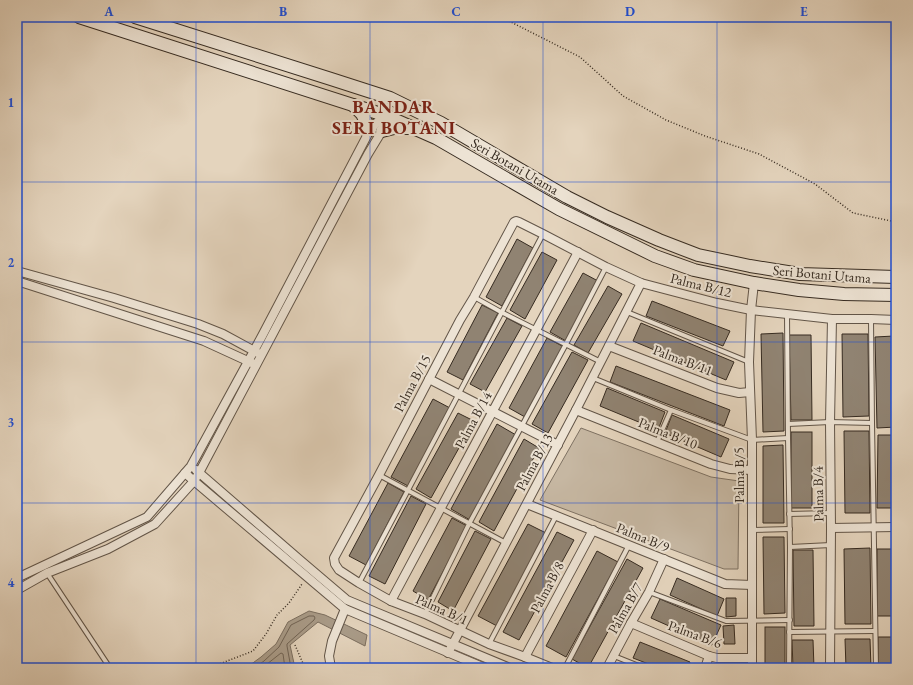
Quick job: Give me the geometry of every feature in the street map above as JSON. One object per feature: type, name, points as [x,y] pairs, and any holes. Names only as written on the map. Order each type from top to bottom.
[{"type":"main road","name":"Seri Botani Utama","points":[[80,17],[97,20],[384,115],[416,128],[559,209],[655,256],[694,270],[754,283],[798,290],[844,294],[896,294]]},
{"type":"main road","name":"Seri Botani Utama","points":[[135,17],[390,98],[441,123],[567,197],[659,240],[698,255],[750,266],[800,274],[896,277]]},
{"type":"main road","points":[[375,93],[381,102],[384,115],[390,112],[398,111],[429,117]]},
{"type":"main road","points":[[352,105],[376,130],[416,128]]},
{"type":"street","points":[[17,578],[147,517],[191,466],[384,115]]},
{"type":"street","points":[[17,590],[47,574],[108,549],[155,524],[194,481],[368,154],[376,130],[384,115]]},
{"type":"street","name":"Palma B/12","points":[[514,222],[519,222],[606,267],[641,283],[717,303],[751,310],[832,320],[896,320]]},
{"type":"street","name":"Palma B/15","points":[[334,558],[460,320],[514,222]]},
{"type":"street","name":"Palma B/14","points":[[392,600],[578,252]]},
{"type":"street","points":[[17,271],[114,298],[198,324],[223,334],[262,355]]},
{"type":"street","points":[[17,281],[204,341],[256,365]]},
{"type":"street","name":"Palma B/13","points":[[448,653],[593,378],[641,283]]},
{"type":"street","name":"Palma B/5","points":[[752,668],[752,440],[749,362],[751,310],[754,283]]},
{"type":"street","name":"Palma B/4","points":[[830,668],[830,422],[832,320]]},
{"type":"street","name":"Palma B/11","points":[[609,346],[717,388],[739,393],[750,392]]},
{"type":"street","points":[[429,379],[558,445]]},
{"type":"street","name":"Palma B/10","points":[[576,410],[711,464],[730,469],[752,470]]},
{"type":"street","points":[[208,456],[207,472],[212,484]]},
{"type":"street","points":[[191,466],[347,600],[510,668]]},
{"type":"street","points":[[185,472],[306,577],[343,613],[485,668]]},
{"type":"street","points":[[185,491],[197,490],[207,492]]},
{"type":"street","name":"Palma B/9","points":[[527,504],[630,544],[725,584],[752,585]]},
{"type":"street","points":[[831,528],[896,527]]},
{"type":"street","name":"Palma B/8","points":[[525,657],[593,530]]},
{"type":"street","name":"Palma B/1","points":[[334,558],[335,564],[339,570],[359,583],[392,600],[489,644],[552,668]]},
{"type":"street","name":"Palma B/7","points":[[607,668],[649,592],[664,559]]},
{"type":"street","points":[[331,668],[329,656],[332,641],[343,613]]},
{"type":"street","name":"Palma B/6","points":[[631,623],[709,656],[717,658],[752,658]]},
{"type":"street","points":[[705,668],[709,656]]},
{"type":"lane","points":[[359,583],[543,234]]},
{"type":"lane","points":[[425,614],[521,426],[606,267]]},
{"type":"lane","points":[[474,297],[601,362]]},
{"type":"lane","points":[[627,312],[749,362]]},
{"type":"lane","points":[[787,314],[790,668]]},
{"type":"lane","points":[[871,319],[876,668]]},
{"type":"lane","points":[[593,378],[671,410],[752,440],[788,438]]},
{"type":"lane","points":[[658,442],[671,410]]},
{"type":"lane","points":[[788,424],[830,422],[872,423]]},
{"type":"lane","points":[[379,475],[506,543]]},
{"type":"lane","points":[[789,514],[830,513]]},
{"type":"lane","points":[[489,644],[556,515]]},
{"type":"lane","points":[[752,530],[790,529]]},
{"type":"lane","points":[[565,668],[630,544]]},
{"type":"lane","points":[[790,547],[831,545]]},
{"type":"lane","points":[[47,574],[110,668]]},
{"type":"lane","points":[[649,592],[726,621],[790,620]]},
{"type":"lane","points":[[789,632],[875,631]]},
{"type":"lane","points":[[613,655],[644,668]]},
{"type":"path","points":[[501,17],[580,57],[623,96],[666,120],[705,136],[759,154],[815,184],[853,213],[896,222]]},
{"type":"path","points":[[209,668],[253,650],[266,634],[277,615],[290,603],[306,577]]},
{"type":"path","points":[[295,645],[305,668]]},
{"type":"shaded area","points":[[581,428],[711,477],[739,481],[738,569],[724,569],[540,500]]},
{"type":"water","points":[[309,611],[325,615],[367,635],[365,646],[318,622],[290,645],[295,668],[246,668],[276,644],[288,622]]},
{"type":"building","points":[[517,239],[533,248],[502,306],[486,297]]},
{"type":"building","points":[[542,252],[557,260],[525,319],[510,310]]},
{"type":"building","points":[[583,273],[598,281],[566,341],[550,332]]},
{"type":"building","points":[[608,286],[622,294],[588,353],[574,345]]},
{"type":"building","points":[[652,301],[730,331],[723,346],[646,316]]},
{"type":"building","points":[[482,305],[498,313],[463,380],[447,372]]},
{"type":"building","points":[[507,318],[522,326],[485,392],[470,384]]},
{"type":"building","points":[[641,323],[734,362],[726,380],[633,341]]},
{"type":"building","points":[[783,333],[784,431],[763,432],[761,334]]},
{"type":"building","points":[[842,334],[868,334],[869,416],[843,417]]},
{"type":"building","points":[[789,335],[811,335],[812,420],[791,420]]},
{"type":"building","points":[[894,336],[896,427],[877,428],[875,337]]},
{"type":"building","points":[[547,338],[564,347],[525,417],[509,408]]},
{"type":"building","points":[[572,352],[588,360],[548,433],[532,424]]},
{"type":"building","points":[[616,366],[730,410],[724,426],[610,382]]},
{"type":"building","points":[[607,388],[665,412],[658,430],[600,406]]},
{"type":"building","points":[[433,399],[450,408],[408,486],[391,477]]},
{"type":"building","points":[[458,413],[474,421],[431,498],[416,489]]},
{"type":"building","points":[[672,415],[729,439],[721,457],[665,433]]},
{"type":"building","points":[[497,424],[516,435],[470,520],[451,509]]},
{"type":"building","points":[[844,431],[869,431],[870,513],[845,513]]},
{"type":"building","points":[[791,432],[812,432],[812,508],[791,508]]},
{"type":"building","points":[[878,435],[896,435],[896,508],[877,508]]},
{"type":"building","points":[[524,439],[539,448],[494,531],[479,522]]},
{"type":"building","points":[[783,445],[784,523],[763,523],[763,446]]},
{"type":"building","points":[[388,483],[404,492],[366,565],[349,556]]},
{"type":"building","points":[[411,496],[426,504],[385,584],[369,576]]},
{"type":"building","points":[[452,518],[467,526],[428,600],[413,591]]},
{"type":"building","points":[[528,524],[546,533],[497,626],[478,616]]},
{"type":"building","points":[[475,531],[491,539],[453,611],[438,602]]},
{"type":"building","points":[[557,532],[574,540],[519,640],[503,632]]},
{"type":"building","points":[[763,537],[784,537],[785,613],[764,614]]},
{"type":"building","points":[[870,548],[871,624],[845,624],[844,549]]},
{"type":"building","points":[[877,549],[896,549],[896,616],[877,616]]},
{"type":"building","points":[[793,550],[813,550],[814,626],[794,626]]},
{"type":"building","points":[[597,551],[618,562],[566,657],[546,646]]},
{"type":"building","points":[[627,559],[643,568],[588,668],[572,659]]},
{"type":"building","points":[[677,578],[724,599],[717,616],[670,595]]},
{"type":"building","points":[[726,598],[736,598],[736,616],[726,617]]},
{"type":"building","points":[[660,599],[721,625],[712,645],[651,618]]},
{"type":"building","points":[[734,625],[735,644],[724,644],[723,626]]},
{"type":"building","points":[[765,627],[785,627],[785,668],[765,668]]},
{"type":"building","points":[[878,637],[896,637],[896,668],[878,668]]},
{"type":"building","points":[[845,639],[870,639],[871,668],[846,668]]},
{"type":"building","points":[[792,640],[813,640],[814,668],[793,668]]},
{"type":"building","points":[[640,642],[690,662],[688,668],[659,668],[633,658]]},
{"type":"district","name":"BANDAR SERI BOTANI","points":[[394,116]]}]
